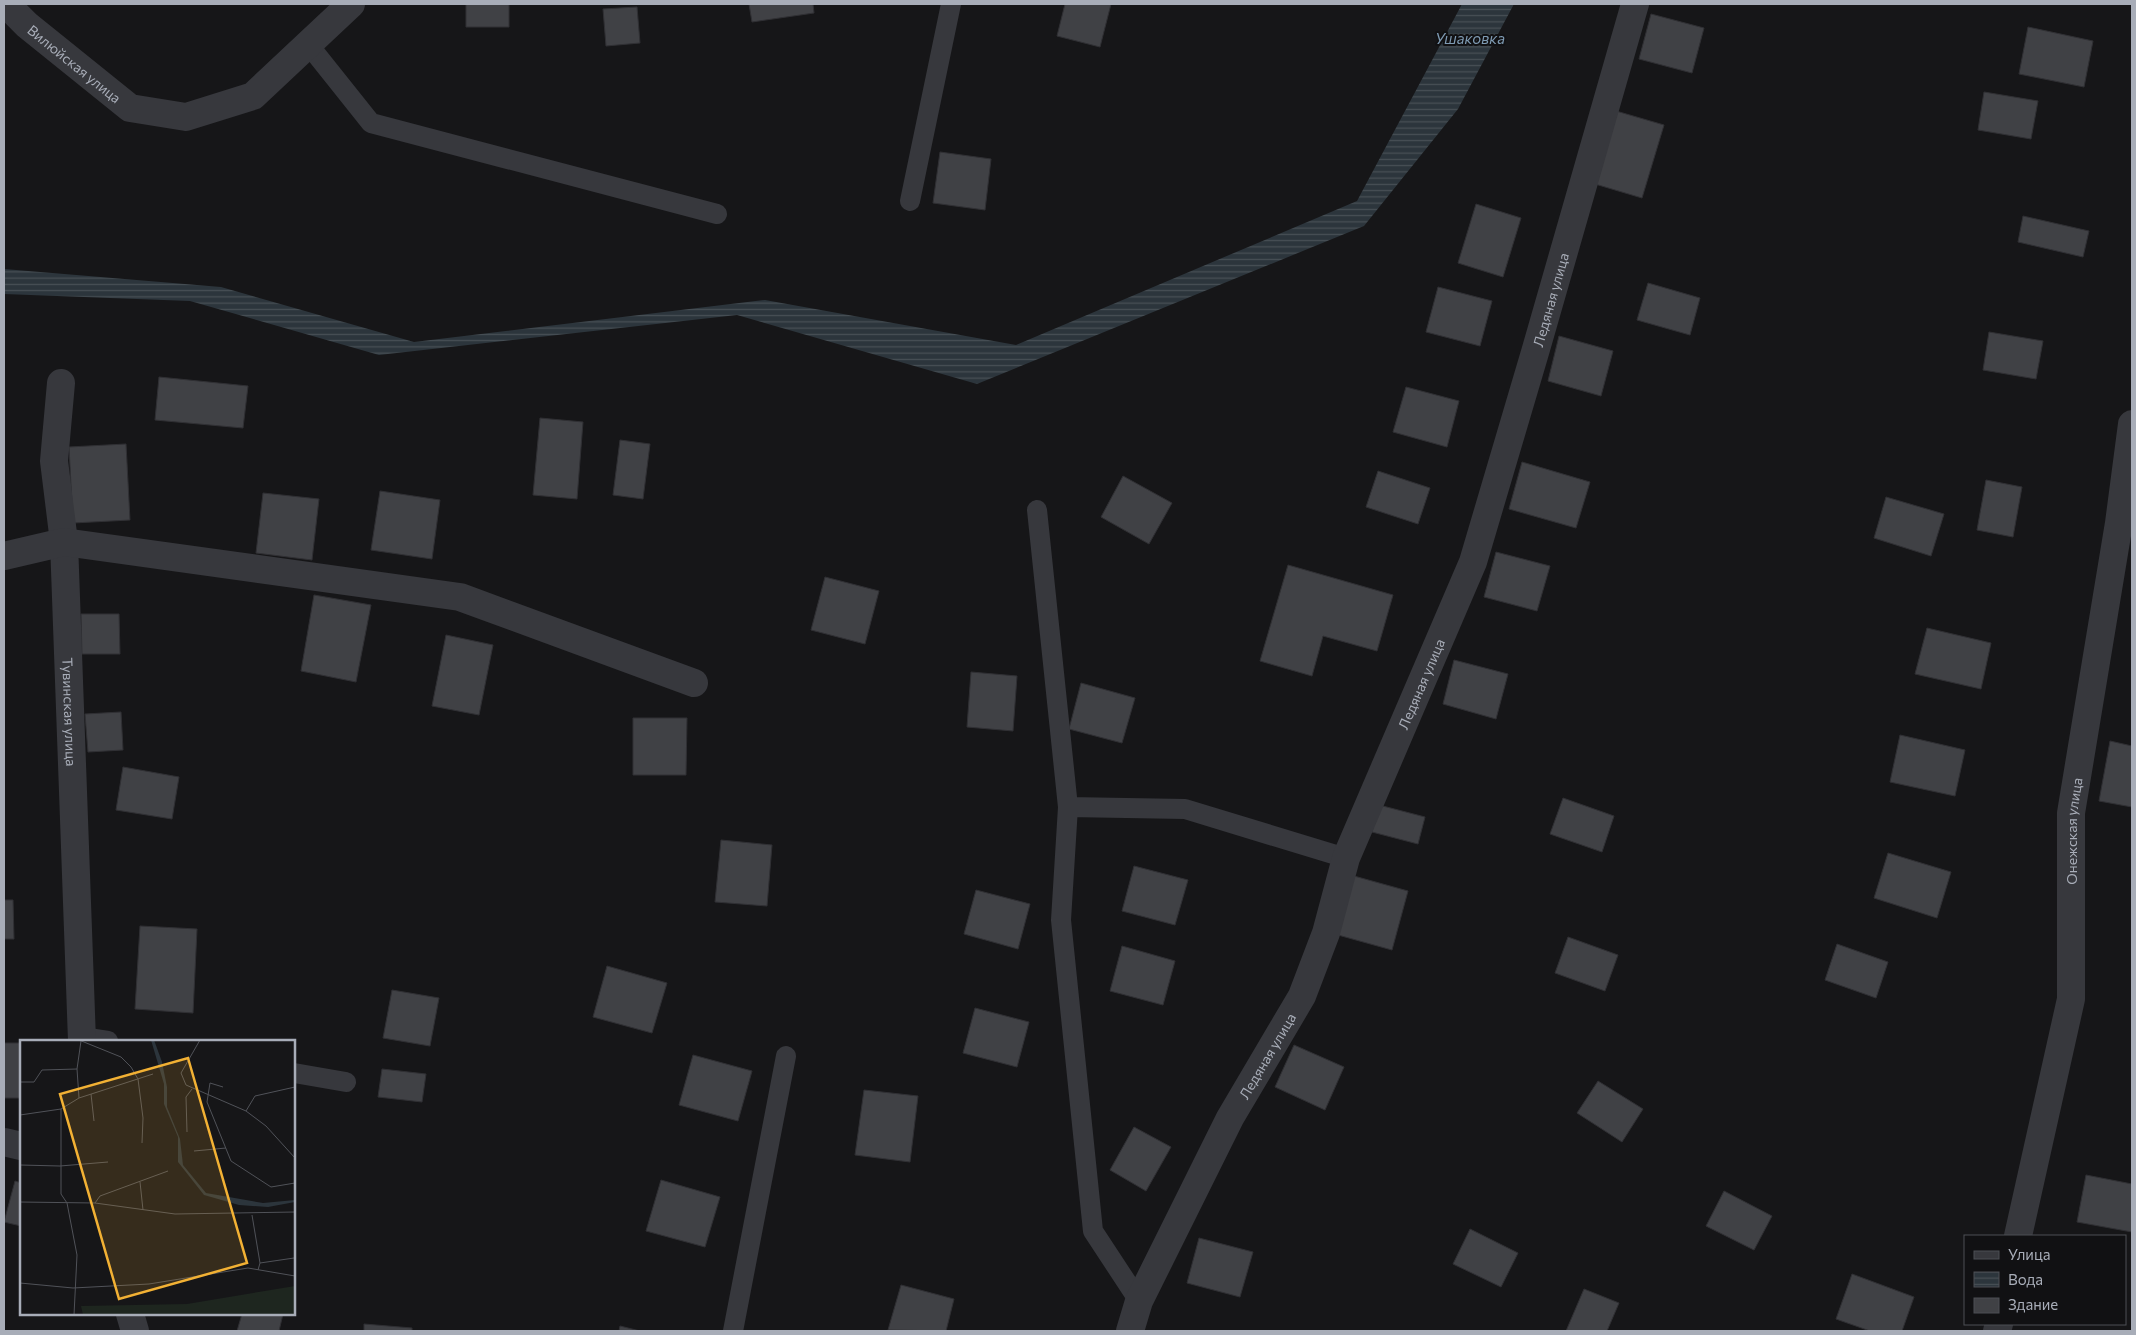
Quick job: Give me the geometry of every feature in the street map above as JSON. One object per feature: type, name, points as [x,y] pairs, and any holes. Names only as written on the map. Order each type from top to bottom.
[{"type":"street","name":"Вилюйская улица","points":[[6,4],[26,26],[130,108],[186,118],[253,96],[351,4]]},
{"type":"street","name":"Ледяная улица","points":[[1130,1331],[1139,1301],[1230,1118],[1302,996],[1326,932],[1346,858],[1473,562],[1635,4]]},
{"type":"street","name":"Тувинская улица","points":[[61,383],[54,461],[64,542],[91,1040]]},
{"type":"street","name":"Онежская улица","points":[[2018,1235],[2071,999],[2071,813],[2117,533],[2132,424]]},
{"type":"street","points":[[4,556],[64,542],[460,597],[694,683]]},
{"type":"street","points":[[4,1142],[20,1146]]},
{"type":"street","points":[[130,1315],[135,1331]]},
{"type":"lane","points":[[910,201],[951,4]]},
{"type":"lane","points":[[308,44],[371,124],[717,214]]},
{"type":"lane","points":[[1037,510],[1068,807],[1061,920],[1093,1231],[1139,1301]]},
{"type":"lane","points":[[1068,807],[1184,809],[1346,858]]},
{"type":"lane","points":[[733,1331],[786,1056]]},
{"type":"lane","points":[[295,1073],[346,1082]]},
{"type":"water","name":"Ушаковка","points":[[1462,4],[1514,4],[1458,109],[1364,226],[977,384],[737,315],[379,355],[190,301],[4,294],[4,269],[221,287],[414,342],[765,300],[1016,345],[1357,201]]},
{"type":"building","points":[[466,4],[509,4],[509,27],[466,27]]},
{"type":"building","points":[[749,4],[813,4],[814,13],[752,22]]},
{"type":"building","points":[[1065,4],[1111,4],[1100,47],[1057,36]]},
{"type":"building","points":[[637,7],[640,43],[606,46],[603,9]]},
{"type":"building","points":[[1651,14],[1704,28],[1692,73],[1639,59]]},
{"type":"building","points":[[2028,27],[2093,41],[2084,87],[2019,74]]},
{"type":"building","points":[[1984,92],[2038,101],[2031,139],[1978,130]]},
{"type":"building","points":[[1616,111],[1664,125],[1642,198],[1595,184]]},
{"type":"building","points":[[940,152],[991,159],[985,210],[933,203]]},
{"type":"building","points":[[1476,204],[1521,218],[1503,277],[1458,263]]},
{"type":"building","points":[[2023,216],[2089,231],[2083,257],[2018,242]]},
{"type":"building","points":[[1648,283],[1700,298],[1690,335],[1637,320]]},
{"type":"building","points":[[1438,287],[1492,301],[1480,346],[1426,332]]},
{"type":"building","points":[[1989,332],[2043,341],[2036,379],[1983,370]]},
{"type":"building","points":[[1559,336],[1613,351],[1601,396],[1548,381]]},
{"type":"building","points":[[159,377],[248,386],[243,428],[155,420]]},
{"type":"building","points":[[1406,387],[1459,401],[1447,447],[1393,432]]},
{"type":"building","points":[[540,418],[583,422],[577,499],[533,495]]},
{"type":"building","points":[[620,440],[650,444],[643,499],[613,495]]},
{"type":"building","points":[[126,444],[130,520],[73,523],[69,447]]},
{"type":"building","points":[[1522,462],[1590,482],[1576,528],[1509,509]]},
{"type":"building","points":[[1378,471],[1430,488],[1418,524],[1366,507]]},
{"type":"building","points":[[1123,476],[1172,503],[1149,544],[1101,517]]},
{"type":"building","points":[[1986,480],[2022,487],[2013,537],[1977,530]]},
{"type":"building","points":[[380,491],[440,500],[432,559],[371,550]]},
{"type":"building","points":[[263,493],[319,499],[312,560],[256,553]]},
{"type":"building","points":[[1886,497],[1944,514],[1931,556],[1874,538]]},
{"type":"building","points":[[1496,552],[1550,566],[1537,611],[1484,597]]},
{"type":"building","points":[[1288,565],[1393,595],[1377,651],[1323,636],[1312,676],[1260,661]]},
{"type":"building","points":[[825,577],[879,591],[865,644],[811,630]]},
{"type":"building","points":[[314,595],[371,605],[356,682],[301,671]]},
{"type":"building","points":[[81,614],[119,614],[120,654],[82,654]]},
{"type":"building","points":[[1927,628],[1991,643],[1981,689],[1915,674]]},
{"type":"building","points":[[446,635],[493,645],[479,715],[432,706]]},
{"type":"building","points":[[1454,660],[1508,674],[1496,719],[1443,704]]},
{"type":"building","points":[[971,672],[1017,676],[1013,731],[967,727]]},
{"type":"building","points":[[1081,683],[1135,698],[1122,743],[1069,729]]},
{"type":"building","points":[[121,712],[123,750],[88,752],[85,714]]},
{"type":"building","points":[[633,718],[687,718],[686,775],[633,775]]},
{"type":"building","points":[[1900,735],[1965,750],[1955,796],[1890,782]]},
{"type":"building","points":[[2110,741],[2132,746],[2132,807],[2099,801]]},
{"type":"building","points":[[123,767],[179,777],[172,819],[116,810]]},
{"type":"building","points":[[1563,798],[1614,816],[1602,852],[1550,834]]},
{"type":"building","points":[[1379,805],[1425,817],[1418,844],[1372,832]]},
{"type":"building","points":[[721,840],[772,845],[767,906],[715,902]]},
{"type":"building","points":[[1888,853],[1951,872],[1937,918],[1874,898]]},
{"type":"building","points":[[1134,866],[1188,880],[1175,925],[1122,911]]},
{"type":"building","points":[[1354,876],[1408,891],[1392,950],[1338,935]]},
{"type":"building","points":[[976,890],[1030,904],[1018,949],[964,934]]},
{"type":"building","points":[[4,900],[13,900],[14,939],[4,939]]},
{"type":"building","points":[[140,926],[197,929],[193,1013],[135,1009]]},
{"type":"building","points":[[1568,937],[1618,955],[1605,991],[1555,973]]},
{"type":"building","points":[[1837,944],[1888,962],[1876,998],[1825,980]]},
{"type":"building","points":[[1122,946],[1175,961],[1163,1005],[1110,991]]},
{"type":"building","points":[[607,966],[667,983],[652,1033],[593,1017]]},
{"type":"building","points":[[392,990],[439,998],[430,1046],[383,1038]]},
{"type":"building","points":[[975,1008],[1029,1022],[1017,1067],[963,1053]]},
{"type":"building","points":[[4,1043],[20,1043],[20,1098],[4,1098]]},
{"type":"building","points":[[1294,1045],[1344,1067],[1325,1110],[1275,1087]]},
{"type":"building","points":[[693,1055],[752,1071],[738,1121],[679,1105]]},
{"type":"building","points":[[382,1069],[426,1074],[422,1102],[378,1097]]},
{"type":"building","points":[[1598,1081],[1643,1109],[1622,1142],[1577,1113]]},
{"type":"building","points":[[864,1090],[918,1096],[910,1162],[855,1155]]},
{"type":"building","points":[[1134,1127],[1171,1147],[1146,1191],[1110,1170]]},
{"type":"building","points":[[2086,1175],[2132,1184],[2132,1232],[2077,1222]]},
{"type":"building","points":[[661,1180],[720,1197],[705,1247],[646,1231]]},
{"type":"building","points":[[15,1181],[20,1183],[20,1226],[4,1222]]},
{"type":"building","points":[[1724,1191],[1772,1216],[1754,1250],[1706,1226]]},
{"type":"building","points":[[1470,1229],[1518,1253],[1501,1287],[1453,1264]]},
{"type":"building","points":[[1199,1238],[1253,1252],[1240,1297],[1187,1283]]},
{"type":"building","points":[[1852,1274],[1914,1297],[1902,1331],[1870,1331],[1836,1319]]},
{"type":"building","points":[[901,1285],[954,1299],[946,1331],[888,1330]]},
{"type":"building","points":[[1584,1289],[1619,1303],[1607,1331],[1566,1331]]},
{"type":"building","points":[[242,1315],[283,1315],[279,1331],[237,1331]]},
{"type":"building","points":[[364,1324],[412,1328],[412,1331],[364,1331]]},
{"type":"building","points":[[620,1326],[640,1331],[619,1331]]}]
